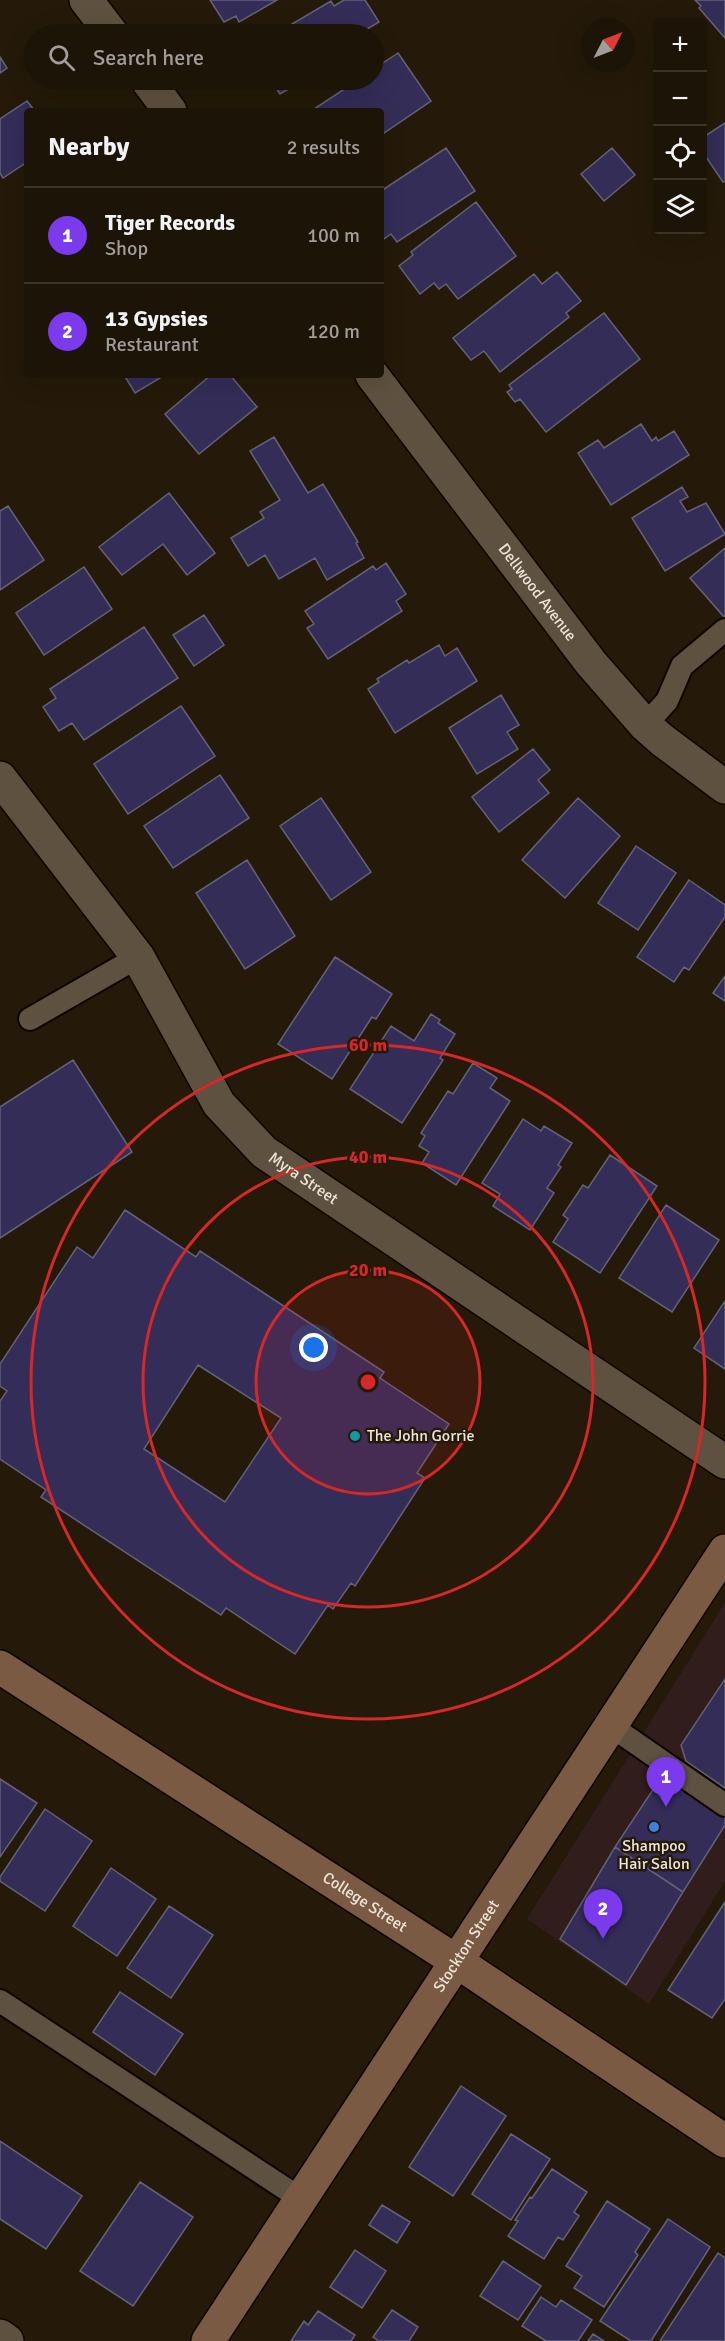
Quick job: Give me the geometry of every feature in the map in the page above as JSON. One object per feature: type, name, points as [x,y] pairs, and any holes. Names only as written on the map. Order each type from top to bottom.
[{"type":"main road","name":"Stockton Street","points":[[208,2341],[725,1551]]},
{"type":"main road","name":"College Street","points":[[0,1667],[456,1961],[725,2141]]},
{"type":"street","points":[[86,0],[104,24]]},
{"type":"street","points":[[154,90],[168,108]]},
{"type":"street","name":"Dellwood Avenue","points":[[374,378],[591,663],[645,725],[725,788]]},
{"type":"street","name":"Myra Street","points":[[0,778],[138,957],[219,1104],[264,1152],[725,1462]]},
{"type":"street","points":[[0,2336],[7,2341]]},
{"type":"lane","points":[[645,725],[667,701],[682,666],[725,630]]},
{"type":"lane","points":[[30,1019],[138,957]]},
{"type":"lane","points":[[611,1726],[725,1805]]},
{"type":"lane","points":[[0,2001],[301,2199]]},
{"type":"shaded area","points":[[725,1603],[725,1881],[649,2004],[527,1919]]},
{"type":"building","points":[[210,0],[277,0],[239,22],[236,16],[224,22]]},
{"type":"building","points":[[344,0],[365,0],[379,22],[376,24],[292,24],[331,1],[334,6]]},
{"type":"building","points":[[695,0],[725,0],[725,38],[699,8],[701,6]]},
{"type":"building","points":[[398,53],[431,101],[384,133],[384,108],[316,108],[343,90],[384,90],[384,62]]},
{"type":"building","points":[[0,57],[7,68],[0,73]]},
{"type":"building","points":[[27,101],[33,108],[24,108],[24,164],[3,178],[0,173],[0,119]]},
{"type":"building","points":[[725,123],[725,181],[723,182],[707,158],[707,135]]},
{"type":"building","points":[[446,148],[475,191],[397,242],[391,234],[384,239],[384,189]]},
{"type":"building","points":[[612,148],[635,175],[604,201],[581,174]]},
{"type":"building","points":[[476,202],[516,256],[458,299],[446,284],[439,289],[434,283],[420,294],[399,266],[413,255],[411,252]]},
{"type":"building","points":[[557,272],[581,301],[566,313],[569,317],[500,372],[484,351],[471,360],[453,338],[534,274],[542,284]]},
{"type":"building","points":[[604,313],[640,359],[546,432],[520,399],[515,402],[507,392],[512,389],[509,385]]},
{"type":"building","points":[[126,378],[160,378],[135,393]]},
{"type":"building","points":[[207,378],[233,378],[257,407],[199,454],[165,414]]},
{"type":"building","points":[[641,424],[652,441],[656,437],[658,441],[674,431],[689,455],[611,505],[578,453],[598,440],[604,448]]},
{"type":"building","points":[[274,437],[308,493],[323,484],[358,542],[356,543],[364,558],[327,580],[315,558],[279,579],[265,555],[248,566],[231,538],[264,518],[260,512],[280,500],[250,451]]},
{"type":"building","points":[[682,487],[688,497],[680,501],[687,512],[706,503],[725,534],[665,571],[632,518]]},
{"type":"building","points":[[169,493],[215,553],[187,575],[163,544],[122,575],[99,547]]},
{"type":"building","points":[[8,506],[44,560],[0,590],[0,511]]},
{"type":"building","points":[[725,548],[725,618],[690,578]]},
{"type":"building","points":[[386,563],[406,594],[396,601],[402,611],[328,659],[307,628],[314,624],[305,611],[373,566],[376,570]]},
{"type":"building","points":[[84,567],[112,609],[44,655],[16,613]]},
{"type":"building","points":[[204,615],[224,645],[194,666],[173,635]]},
{"type":"building","points":[[144,627],[178,678],[84,740],[72,723],[59,731],[43,707],[56,698],[50,689]]},
{"type":"building","points":[[439,645],[445,656],[457,648],[477,681],[395,733],[368,689],[379,682],[377,679],[407,660],[409,663]]},
{"type":"building","points":[[501,695],[519,725],[507,732],[518,749],[477,774],[449,728]]},
{"type":"building","points":[[181,706],[215,756],[128,814],[94,764]]},
{"type":"building","points":[[533,749],[550,770],[538,780],[549,793],[499,832],[472,797]]},
{"type":"building","points":[[220,775],[249,818],[173,868],[144,826]]},
{"type":"building","points":[[321,798],[371,872],[331,900],[280,826]]},
{"type":"building","points":[[578,798],[620,836],[565,898],[522,860]]},
{"type":"building","points":[[636,846],[676,873],[638,930],[598,903]]},
{"type":"building","points":[[247,860],[295,936],[245,969],[196,893]]},
{"type":"building","points":[[689,880],[725,905],[725,917],[689,970],[684,967],[674,982],[637,957]]},
{"type":"building","points":[[335,957],[392,994],[376,1019],[372,1017],[332,1079],[278,1044]]},
{"type":"building","points":[[725,976],[725,1001],[713,993]]},
{"type":"building","points":[[431,1014],[440,1020],[438,1023],[455,1034],[440,1058],[443,1060],[402,1123],[350,1089],[391,1026],[414,1041]]},
{"type":"building","points":[[73,1060],[132,1152],[0,1238],[0,1107]]},
{"type":"building","points":[[473,1063],[497,1078],[490,1088],[510,1101],[456,1185],[422,1163],[429,1152],[419,1146],[425,1136],[421,1133],[448,1091],[453,1094]]},
{"type":"building","points":[[523,1119],[541,1131],[544,1126],[572,1143],[558,1165],[561,1167],[547,1188],[554,1193],[530,1230],[493,1206],[500,1194],[482,1183]]},
{"type":"building","points":[[610,1155],[657,1186],[600,1273],[553,1242],[568,1219],[563,1215],[583,1185],[588,1188]]},
{"type":"building","points":[[666,1205],[719,1240],[672,1312],[619,1278]]},
{"type":"building","name":"The John Gorrie","points":[[125,1210],[196,1257],[200,1251],[384,1372],[380,1378],[449,1424],[417,1473],[425,1478],[355,1586],[351,1583],[333,1609],[328,1605],[295,1654],[226,1608],[221,1615],[41,1497],[46,1490],[0,1459],[0,1401],[7,1391],[0,1386],[0,1364],[77,1247],[93,1258]],"holes":[[[198,1365],[281,1418],[225,1502],[144,1449]]]},
{"type":"building","points":[[725,1301],[725,1369],[694,1348]]},
{"type":"building","points":[[725,1679],[725,1788],[686,1761],[681,1745]]},
{"type":"building","points":[[662,1776],[725,1816],[725,1825],[683,1892],[615,1847]]},
{"type":"building","points":[[0,1779],[37,1803],[0,1857]]},
{"type":"building","points":[[45,1809],[92,1841],[45,1911],[0,1881],[0,1877]]},
{"type":"building","points":[[615,1847],[683,1892],[626,1985],[560,1939]]},
{"type":"building","points":[[111,1868],[156,1899],[117,1956],[73,1926]]},
{"type":"building","points":[[725,1902],[725,1999],[712,2018],[668,1990]]},
{"type":"building","points":[[169,1906],[213,1935],[171,1998],[127,1968]]},
{"type":"building","points":[[120,1992],[183,2034],[155,2075],[93,2032]]},
{"type":"building","points":[[461,2086],[506,2116],[453,2196],[409,2167]]},
{"type":"building","points":[[511,2134],[550,2159],[511,2220],[472,2194]]},
{"type":"building","points":[[0,2141],[82,2196],[46,2249],[0,2219]]},
{"type":"building","points":[[552,2169],[587,2192],[574,2212],[579,2216],[563,2240],[558,2237],[544,2259],[508,2236],[530,2197],[532,2198]]},
{"type":"building","points":[[140,2182],[193,2217],[133,2306],[80,2271]]},
{"type":"building","points":[[607,2201],[650,2229],[635,2252],[638,2255],[604,2307],[574,2288],[582,2276],[566,2266]]},
{"type":"building","points":[[382,2205],[410,2222],[397,2243],[369,2225]]},
{"type":"building","points":[[668,2219],[710,2247],[651,2341],[631,2341],[600,2321]]},
{"type":"building","points":[[355,2250],[386,2271],[362,2308],[330,2287]]},
{"type":"building","points":[[718,2253],[725,2258],[725,2341],[660,2341]]},
{"type":"building","points":[[503,2261],[541,2286],[518,2320],[480,2296]]},
{"type":"building","points":[[541,2297],[556,2307],[561,2300],[592,2320],[578,2341],[546,2341],[522,2326]]},
{"type":"building","points":[[392,2310],[418,2327],[409,2341],[379,2341],[373,2337]]},
{"type":"building","points":[[318,2311],[355,2335],[351,2341],[291,2341],[304,2321],[308,2325]]},
{"type":"building","points":[[593,2334],[604,2341],[588,2341]]},
{"type":"place","name":"The John Gorrie","points":[[355,1436]]},
{"type":"place","name":"Tiger Records","points":[[666,1807]]},
{"type":"place","name":"Shampoo Hair Salon","points":[[654,1827]]},
{"type":"place","name":"13 Gypsies","points":[[603,1939]]}]
